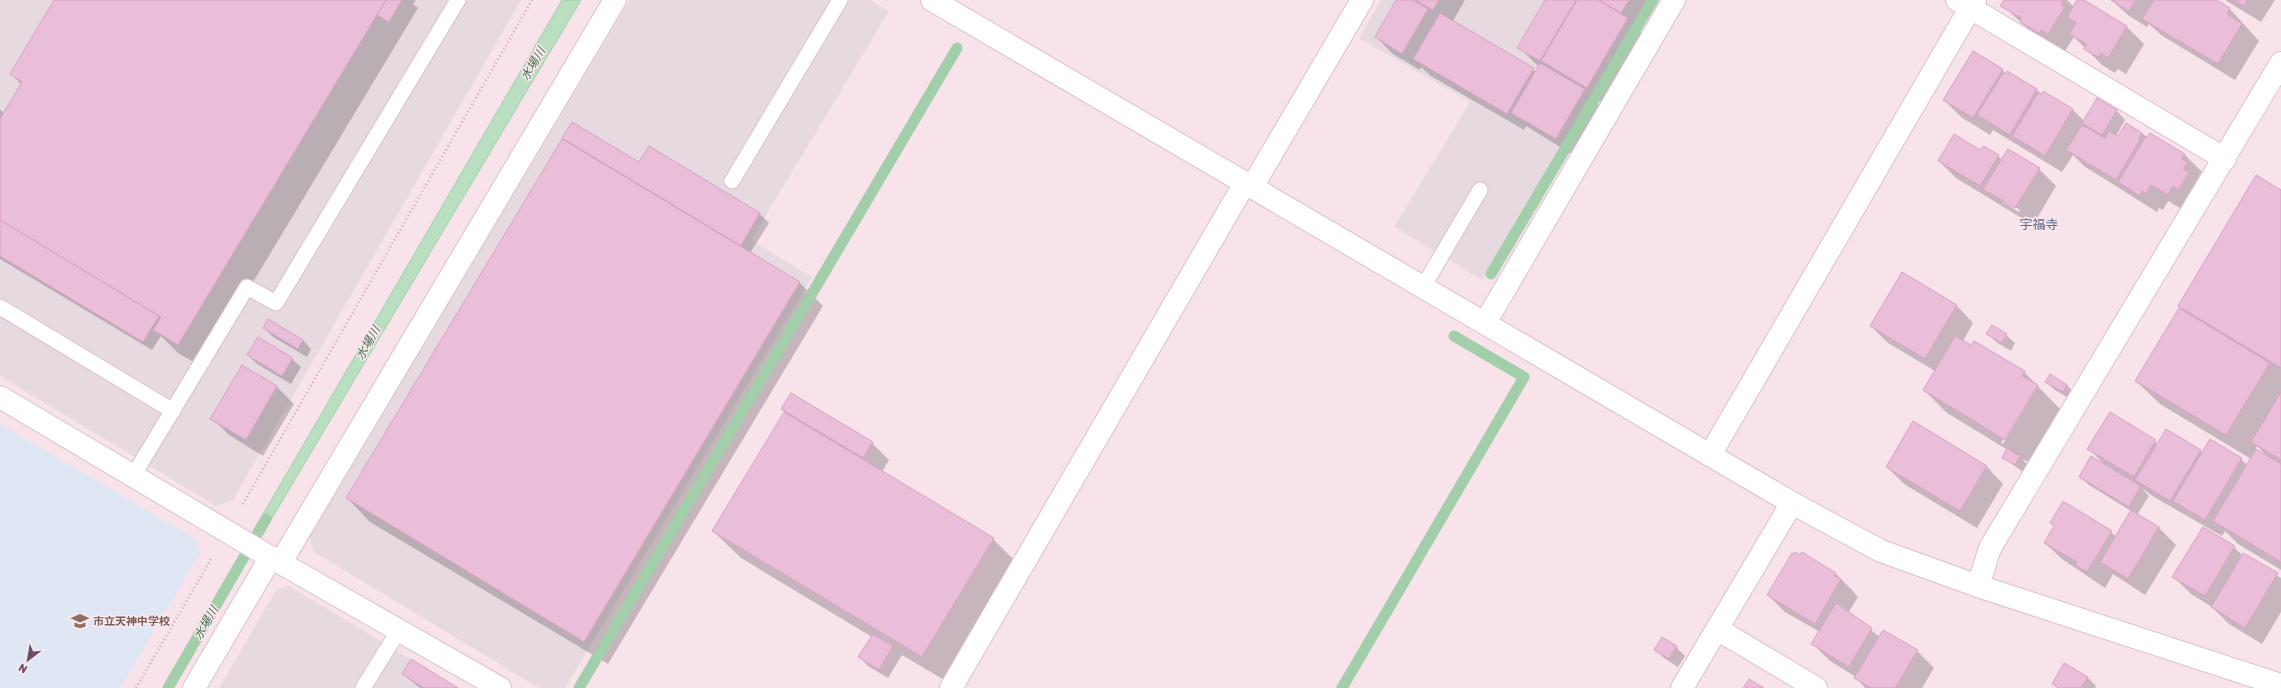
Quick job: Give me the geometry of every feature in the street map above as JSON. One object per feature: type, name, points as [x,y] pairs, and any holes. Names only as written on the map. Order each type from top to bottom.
[{"type":"street","points":[[194,688],[272,557],[615,0]]},
{"type":"street","points":[[932,0],[1792,503],[1880,551],[1978,586],[2281,685]]},
{"type":"street","points":[[951,688],[1248,185],[1362,0]]},
{"type":"street","points":[[1484,323],[1674,0]]},
{"type":"street","points":[[1710,455],[1968,3],[2225,158]]},
{"type":"street","points":[[1978,586],[1990,548],[2281,63]]},
{"type":"street","points":[[0,397],[234,535],[500,688]]},
{"type":"street","points":[[1682,688],[1792,503]]},
{"type":"street","points":[[1717,629],[1816,688]]},
{"type":"lane","points":[[134,476],[248,287],[276,304],[458,0]]},
{"type":"lane","points":[[732,181],[840,0]]},
{"type":"lane","points":[[1423,287],[1480,190]]},
{"type":"lane","points":[[0,307],[173,411]]},
{"type":"lane","points":[[363,688],[399,630]]},
{"type":"path","points":[[136,688],[234,535],[532,0]]},
{"type":"shaded area","points":[[0,0],[521,0],[233,500],[216,506],[0,376]]},
{"type":"shaded area","points":[[630,0],[870,0],[889,11],[751,240],[812,277],[565,688],[539,688],[314,552],[309,535]]},
{"type":"shaded area","points":[[1381,0],[1647,0],[1482,280],[1394,227],[1470,102],[1359,38]]},
{"type":"shaded area","name":"市立天神中学校","points":[[0,424],[196,539],[200,553],[120,688],[0,688]]},
{"type":"shaded area","points":[[289,586],[459,688],[219,688],[277,589]]},
{"type":"water","points":[[562,0],[581,0],[263,533],[255,528]]},
{"type":"building","points":[[54,0],[386,0],[178,345],[153,330],[161,317],[0,220],[0,119],[22,82],[10,74]]},
{"type":"building","points":[[386,0],[402,0],[389,22],[377,15]]},
{"type":"building","points":[[1396,0],[1413,0],[1428,9],[1402,54],[1375,37]]},
{"type":"building","points":[[1415,0],[1439,0],[1433,10]]},
{"type":"building","points":[[1545,0],[1576,0],[1540,61],[1517,48]]},
{"type":"building","points":[[1577,0],[1598,0],[1628,18],[1587,88],[1541,61]]},
{"type":"building","points":[[1599,0],[1629,0],[1621,13]]},
{"type":"building","points":[[2004,0],[2064,0],[2061,5],[2065,7],[2048,34],[2041,30],[2039,33],[2020,22],[2021,18],[2000,6]]},
{"type":"building","points":[[2077,0],[2084,0],[2127,26],[2108,58],[2101,53],[2098,57],[2084,49],[2086,44],[2069,34],[2076,23],[2067,17]]},
{"type":"building","points":[[2111,0],[2136,0],[2129,11]]},
{"type":"building","points":[[2154,0],[2217,0],[2230,8],[2227,14],[2242,24],[2218,64],[2142,19]]},
{"type":"building","points":[[2234,0],[2248,0],[2244,6]]},
{"type":"building","points":[[1440,13],[1534,68],[1507,114],[1413,59]]},
{"type":"building","points":[[1973,51],[2003,69],[1973,118],[1943,100]]},
{"type":"building","points":[[1540,63],[1585,89],[1556,139],[1511,113]]},
{"type":"building","points":[[2007,71],[2037,89],[2010,135],[1977,115],[2003,73],[2006,74]]},
{"type":"building","points":[[2043,91],[2073,109],[2045,156],[2012,136],[2038,93],[2041,95]]},
{"type":"building","points":[[2097,98],[2117,110],[2102,135],[2082,123]]},
{"type":"building","points":[[572,122],[639,162],[649,146],[760,213],[741,246],[562,138]]},
{"type":"building","points":[[2126,123],[2142,133],[2138,139],[2140,140],[2116,180],[2066,150],[2082,125],[2105,138],[2109,131],[2118,136]]},
{"type":"building","points":[[2150,133],[2185,154],[2182,159],[2188,162],[2183,169],[2189,172],[2179,190],[2173,186],[2168,195],[2151,185],[2146,194],[2142,191],[2140,196],[2118,182],[2146,136],[2147,137]]},
{"type":"building","points":[[1954,134],[1980,150],[1983,146],[1999,155],[1980,186],[1938,161]]},
{"type":"building","points":[[562,139],[800,282],[584,642],[346,498]]},
{"type":"building","points":[[2008,149],[2040,168],[2015,208],[1983,189]]},
{"type":"building","points":[[2256,175],[2281,190],[2281,368],[2178,306]]},
{"type":"building","points":[[0,220],[159,316],[143,342],[0,256]]},
{"type":"building","points":[[1902,272],[1957,305],[1925,359],[1870,326]]},
{"type":"building","points":[[2179,308],[2270,363],[2226,435],[2135,381]]},
{"type":"building","points":[[268,319],[303,340],[298,349],[263,328]]},
{"type":"building","points":[[1992,325],[2007,334],[2002,343],[1986,334]]},
{"type":"building","points":[[1955,336],[1971,345],[1974,341],[2025,371],[2022,376],[2038,385],[2005,440],[1923,390]]},
{"type":"building","points":[[258,337],[293,358],[282,376],[247,355]]},
{"type":"building","points":[[242,365],[277,386],[246,440],[210,419]]},
{"type":"building","points":[[2050,374],[2067,385],[2063,392],[2045,382]]},
{"type":"building","points":[[2281,392],[2281,460],[2251,442]]},
{"type":"building","points":[[791,393],[873,442],[863,458],[781,409]]},
{"type":"building","points":[[784,412],[994,538],[922,657],[712,531]]},
{"type":"building","points":[[2110,412],[2156,440],[2134,477],[2087,449]]},
{"type":"building","points":[[1913,421],[1987,466],[1960,511],[1886,467]]},
{"type":"building","points":[[2166,429],[2201,450],[2170,501],[2135,480]]},
{"type":"building","points":[[2210,439],[2242,458],[2205,520],[2173,501]]},
{"type":"building","points":[[2007,448],[2020,456],[2015,465],[2002,458]]},
{"type":"building","points":[[2256,449],[2281,464],[2281,562],[2213,521]]},
{"type":"building","points":[[2091,456],[2141,486],[2129,507],[2079,477]]},
{"type":"building","points":[[2063,501],[2112,531],[2087,572],[2075,565],[2077,562],[2044,543],[2054,526],[2050,523]]},
{"type":"building","points":[[2131,510],[2159,527],[2128,579],[2100,562]]},
{"type":"building","points":[[2203,527],[2235,546],[2205,596],[2172,577]]},
{"type":"building","points":[[1795,552],[1800,555],[1802,552],[1836,573],[1835,576],[1841,579],[1815,624],[1767,595],[1792,553],[1794,554]]},
{"type":"building","points":[[2243,553],[2278,573],[2245,628],[2211,607]]},
{"type":"building","points":[[1836,603],[1872,628],[1849,667],[1811,644]]},
{"type":"building","points":[[1883,630],[1918,650],[1895,688],[1871,688],[1854,678]]},
{"type":"building","points":[[873,634],[893,646],[879,670],[858,657]]},
{"type":"building","points":[[1662,637],[1677,646],[1669,659],[1654,650]]},
{"type":"building","points":[[411,659],[458,688],[424,688],[402,674]]},
{"type":"building","points":[[2064,663],[2088,677],[2081,688],[2059,688],[2052,684]]},
{"type":"building","points":[[1749,679],[1764,688],[1743,688]]},
{"type":"waterway","points":[[1491,274],[1653,0]]},
{"type":"waterway","points":[[579,688],[957,48]]},
{"type":"waterway","points":[[1342,688],[1524,377],[1454,336]]},
{"type":"waterway","name":"水場川","points":[[168,688],[266,519]]},
{"type":"place","name":"市立天神中学校","points":[[80,621]]},
{"type":"district","name":"宇福寺","points":[[2039,224]]}]
